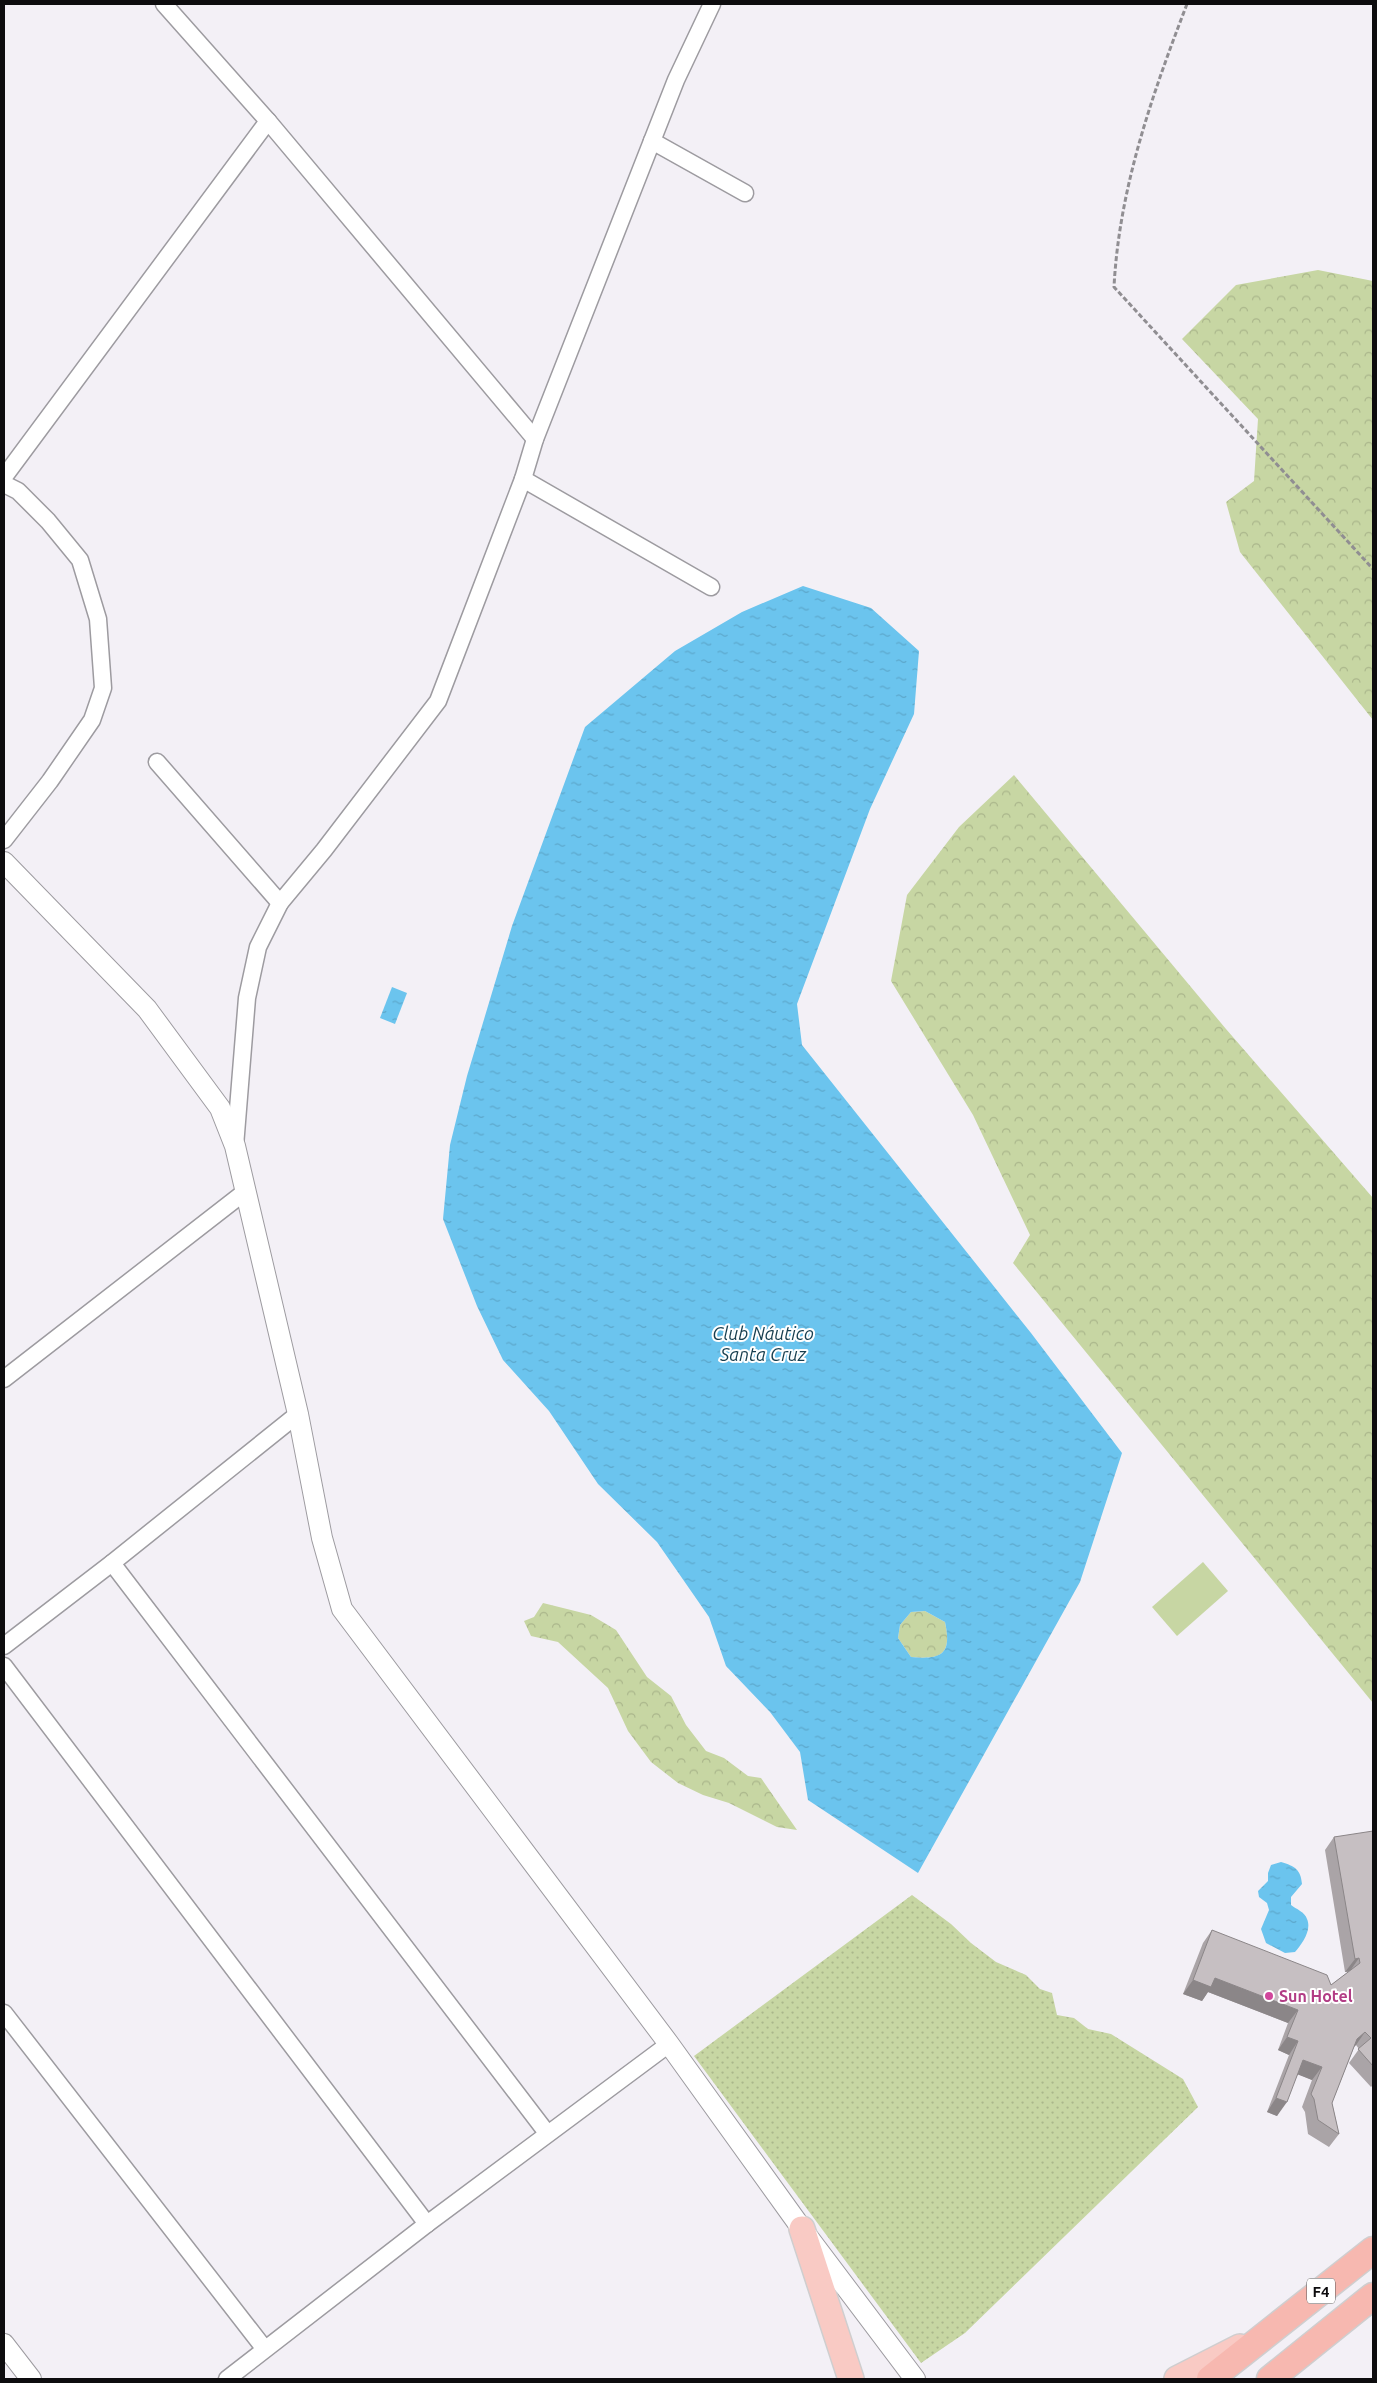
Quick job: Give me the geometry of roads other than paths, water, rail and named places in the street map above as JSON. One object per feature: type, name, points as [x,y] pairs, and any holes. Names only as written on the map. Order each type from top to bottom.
[{"type":"highway","name":"F4","points":[[1210,2379],[1373,2250]]},
{"type":"highway","name":"F4","points":[[1270,2379],[1373,2296]]},
{"type":"main road","points":[[802,2229],[851,2379]]},
{"type":"main road","points":[[1177,2379],[1269,2332]]},
{"type":"street","points":[[164,4],[268,121],[535,439]]},
{"type":"street","points":[[235,1146],[246,998],[258,947],[280,903],[324,850],[438,701],[523,479],[535,439],[652,141],[676,80],[712,4]]},
{"type":"street","points":[[4,477],[268,121]]},
{"type":"street","points":[[652,141],[745,193]]},
{"type":"street","points":[[523,479],[712,587]]},
{"type":"street","points":[[4,484],[18,491],[48,522],[80,560],[98,619],[103,688],[92,720],[55,774],[4,840]]},
{"type":"street","points":[[157,762],[280,903]]},
{"type":"street","points":[[4,862],[147,1009],[220,1108],[235,1146],[246,1191],[298,1414],[322,1538],[342,1608],[669,2044],[802,2229],[916,2379]]},
{"type":"street","points":[[4,1379],[246,1191]]},
{"type":"street","points":[[4,1646],[112,1563],[298,1414]]},
{"type":"street","points":[[112,1563],[547,2133]]},
{"type":"street","points":[[4,1666],[427,2224]]},
{"type":"street","points":[[4,2012],[264,2348]]},
{"type":"street","points":[[227,2379],[264,2348],[547,2133],[669,2044]]},
{"type":"street","points":[[4,2344],[31,2379]]},
{"type":"water","name":"Club Náutico Santa Cruz","points":[[803,586],[871,608],[919,651],[914,714],[870,809],[797,1004],[802,1045],[1031,1333],[1122,1453],[1080,1582],[918,1873],[808,1800],[800,1752],[770,1712],[726,1666],[709,1617],[657,1542],[598,1484],[549,1411],[503,1360],[477,1306],[443,1219],[450,1145],[467,1076],[512,926],[585,727],[675,651],[742,612]],"holes":[[[925,1611],[945,1622],[947,1641],[942,1653],[937,1656],[911,1657],[898,1638],[900,1625],[911,1612]]]},
{"type":"water","points":[[392,987],[407,993],[395,1024],[380,1018]]},
{"type":"water","points":[[1281,1862],[1294,1867],[1299,1872],[1302,1884],[1291,1897],[1291,1905],[1304,1914],[1308,1923],[1307,1932],[1298,1949],[1295,1952],[1285,1953],[1266,1943],[1261,1929],[1269,1910],[1267,1903],[1259,1897],[1258,1891],[1268,1881],[1271,1865]]},
{"type":"place","name":"Sun Hotel","points":[[1269,1996]]}]
